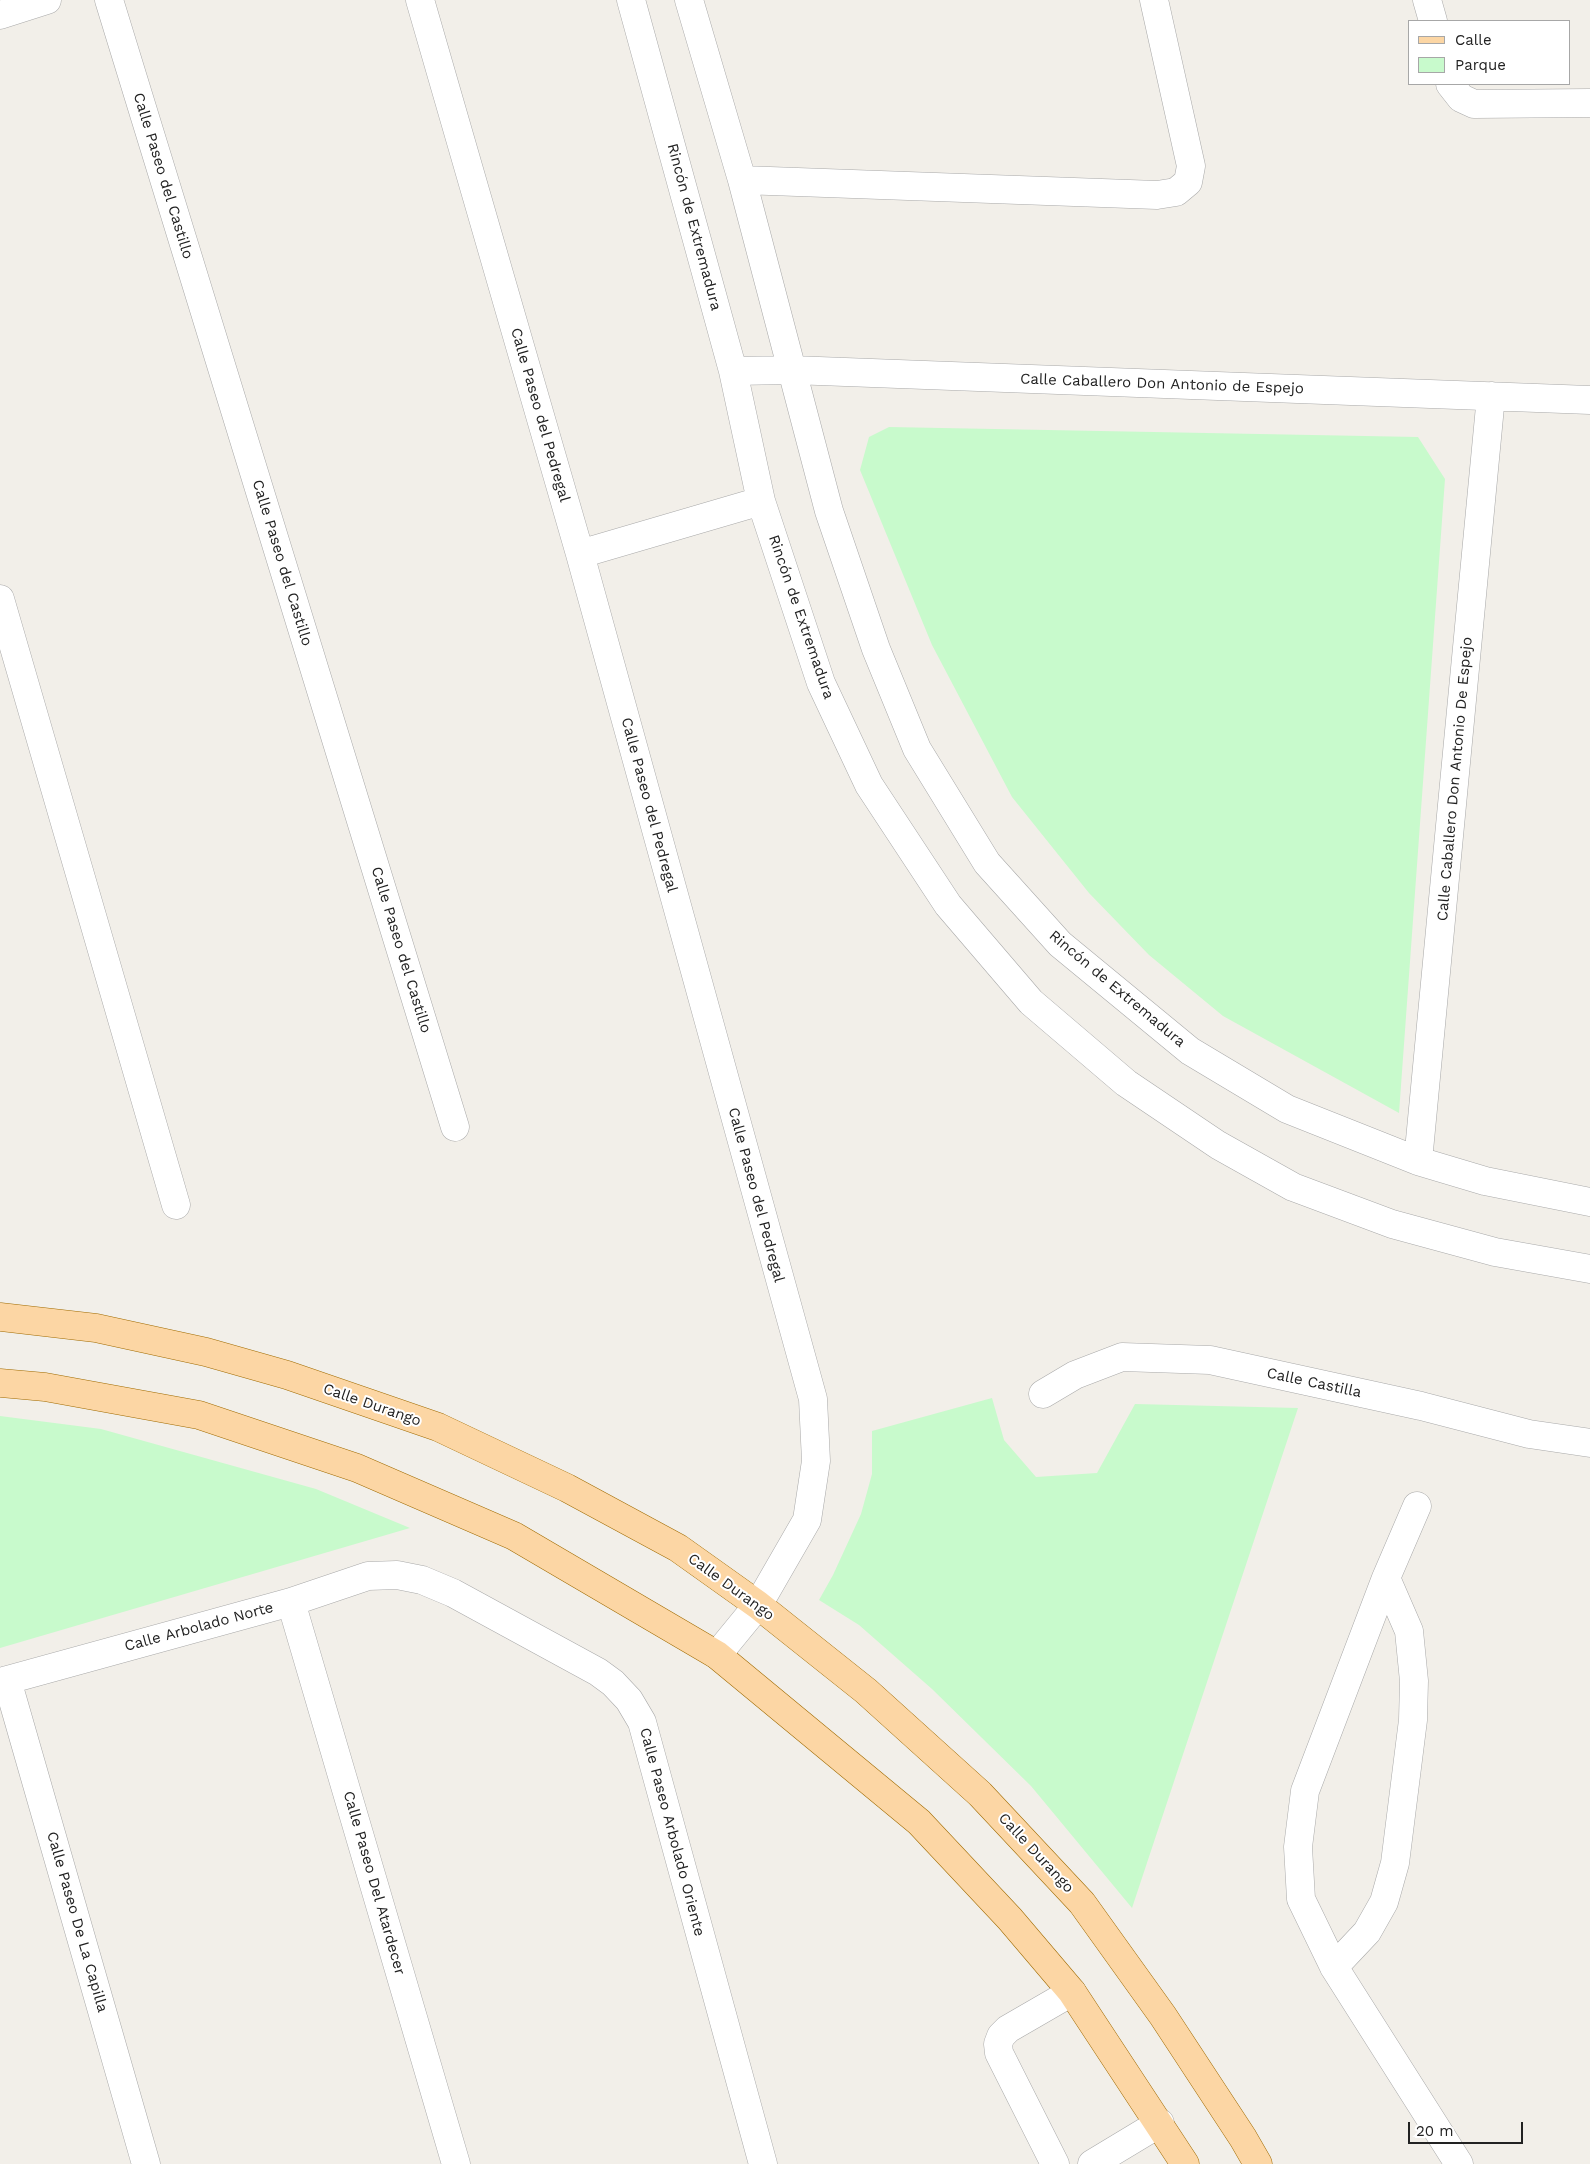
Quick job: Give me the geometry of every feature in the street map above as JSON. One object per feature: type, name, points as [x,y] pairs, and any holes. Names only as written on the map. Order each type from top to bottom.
[{"type":"main road","name":"Calle Durango","points":[[0,1317],[96,1328],[206,1352],[287,1375],[438,1428],[567,1488],[678,1548],[758,1605],[866,1691],[980,1794],[1082,1903],[1163,2016],[1258,2164]]},
{"type":"main road","points":[[0,1383],[45,1387],[198,1415],[357,1468],[514,1536],[717,1655],[919,1822],[1010,1919],[1072,1992],[1160,2123],[1185,2164]]},
{"type":"street","points":[[0,14],[47,0]]},
{"type":"street","name":"Calle Paseo del Castillo","points":[[108,0],[455,1127]]},
{"type":"street","name":"Calle Paseo del Pedregal","points":[[420,0],[580,554],[813,1399],[816,1461],[808,1520],[758,1605],[717,1655]]},
{"type":"street","name":"Rincón de Extremadura","points":[[632,0],[733,371],[761,501],[821,683],[870,785],[948,905],[1031,1002],[1126,1083],[1218,1145],[1293,1187],[1392,1224],[1496,1252],[1590,1269]]},
{"type":"street","name":"Rincón de Extremadura","points":[[690,0],[742,180],[829,511],[876,649],[917,750],[987,863],[1060,944],[1190,1051],[1287,1109],[1418,1162],[1485,1181],[1590,1202]]},
{"type":"street","points":[[742,180],[1157,195],[1176,192],[1188,182],[1191,166],[1154,0]]},
{"type":"street","points":[[1428,0],[1433,20]]},
{"type":"street","points":[[1456,91],[1474,104],[1590,103]]},
{"type":"street","name":"Calle Caballero Don Antonio de Espejo","points":[[733,371],[792,370],[1590,400]]},
{"type":"street","name":"Calle Caballero Don Antonio De Espejo","points":[[1418,1162],[1491,396]]},
{"type":"street","points":[[580,554],[761,501]]},
{"type":"street","points":[[0,599],[176,1205]]},
{"type":"street","name":"Calle Castilla","points":[[1043,1394],[1075,1375],[1122,1357],[1210,1360],[1421,1406],[1529,1434],[1590,1443]]},
{"type":"street","points":[[1417,1506],[1386,1578],[1305,1791],[1298,1847],[1301,1899],[1334,1967],[1459,2164]]},
{"type":"street","name":"Calle Arbolado Norte","points":[[4,1681],[291,1602],[368,1576],[397,1575]]},
{"type":"street","name":"Calle Paseo Arbolado Oriente","points":[[397,1575],[422,1580],[521,1630],[598,1672],[613,1683],[629,1700],[642,1722],[763,2164]]},
{"type":"street","points":[[1334,1967],[1367,1932],[1384,1902],[1395,1863],[1413,1720],[1414,1681],[1410,1631],[1386,1578]]},
{"type":"street","name":"Calle Paseo Del Atardecer","points":[[291,1602],[456,2164]]},
{"type":"street","name":"Calle Paseo De La Capilla","points":[[4,1681],[146,2164]]},
{"type":"street","points":[[1055,2164],[999,2053],[998,2044],[1001,2036],[1008,2029],[1072,1992]]},
{"type":"street","points":[[1092,2164],[1160,2123]]},
{"type":"green space","points":[[889,427],[1418,437],[1445,479],[1399,1113],[1223,1016],[1149,955],[1089,893],[1012,797],[932,645],[860,470],[869,437]]},
{"type":"green space","points":[[992,1398],[1004,1440],[1036,1477],[1097,1473],[1135,1404],[1298,1408],[1132,1908],[1031,1786],[932,1689],[859,1625],[819,1600],[833,1575],[861,1514],[872,1474],[872,1431]]},
{"type":"green space","points":[[0,1416],[101,1429],[316,1489],[410,1528],[0,1648]]}]
